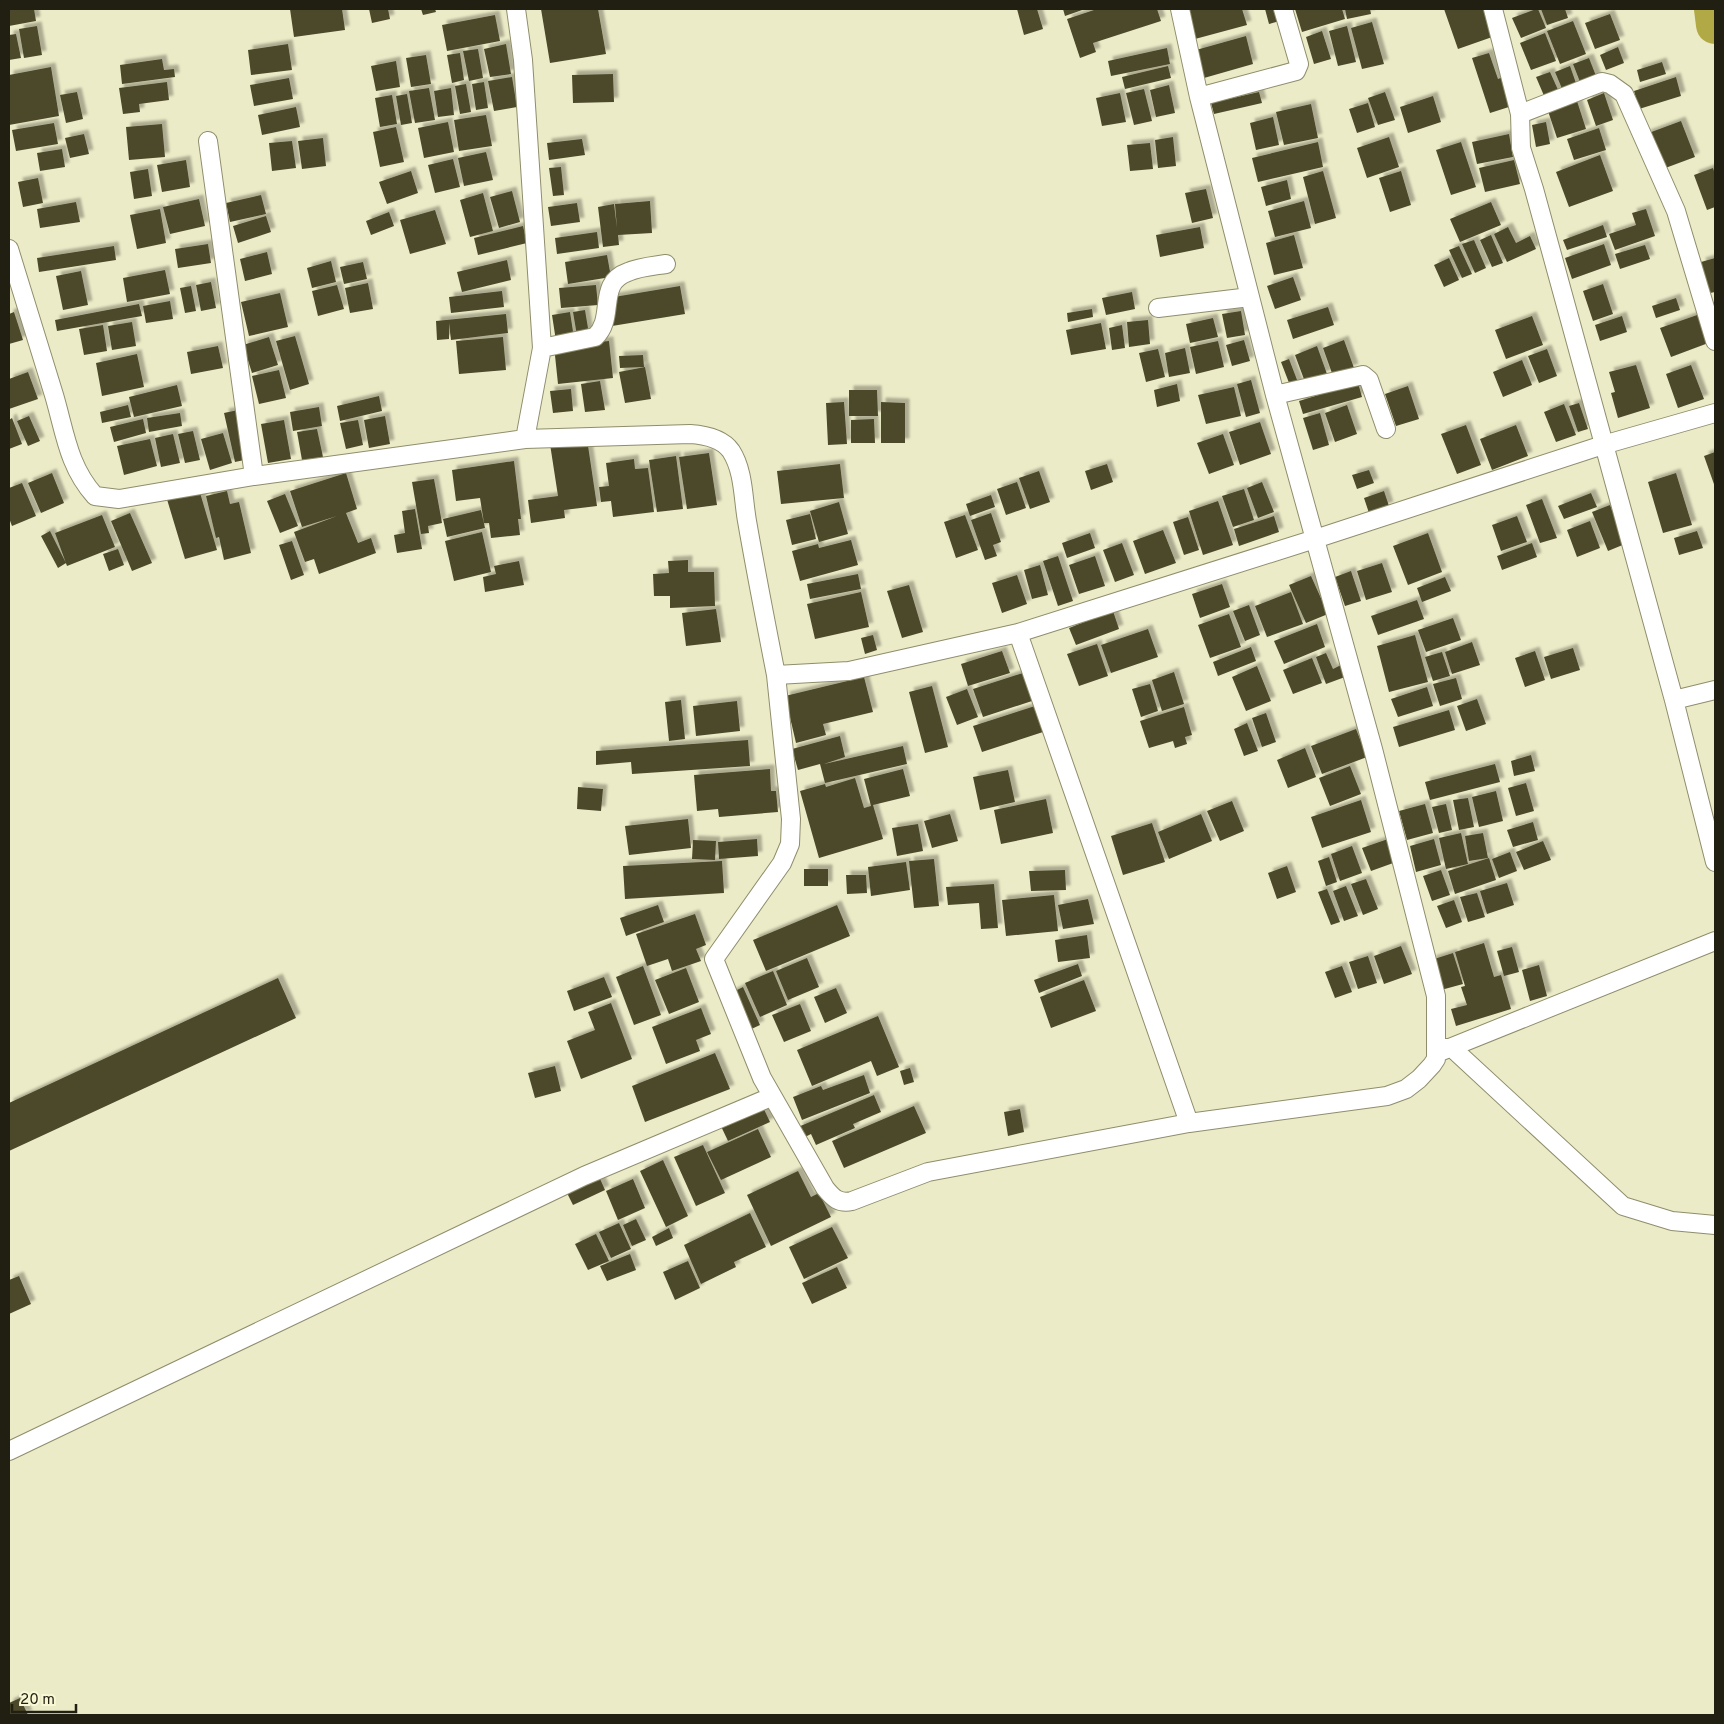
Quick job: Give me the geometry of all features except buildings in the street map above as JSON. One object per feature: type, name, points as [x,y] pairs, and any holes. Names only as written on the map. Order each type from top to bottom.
[{"type":"street","points":[[516,9],[523,60],[542,348],[525,438]]},
{"type":"street","points":[[9,249],[74,466],[84,483],[95,496],[119,498],[254,476],[525,438],[690,434],[707,435],[719,441],[730,450],[737,463],[741,481],[746,519],[776,675],[791,819],[790,844],[782,863],[714,958],[771,1097],[825,1188],[836,1200],[847,1202],[928,1172],[1189,1123],[1387,1096],[1406,1089],[1419,1079],[1432,1065],[1441,1050],[1436,996],[1374,749],[1275,396],[1199,97],[1180,9]]},
{"type":"street","points":[[1199,97],[1296,71],[1299,64],[1283,9]]},
{"type":"street","points":[[1493,9],[1520,114],[1521,148],[1534,189],[1674,700],[1715,862]]},
{"type":"street","points":[[1520,114],[1602,82],[1610,84],[1624,94],[1676,211],[1715,341]]},
{"type":"street","points":[[208,141],[254,476]]},
{"type":"street","points":[[542,348],[594,336],[600,332],[605,318],[609,287],[618,276],[628,271],[666,264]]},
{"type":"street","points":[[1158,308],[1250,297]]},
{"type":"street","points":[[1275,396],[1363,375],[1369,380],[1386,429]]},
{"type":"street","points":[[776,675],[849,671],[1018,633],[1603,445],[1715,413]]},
{"type":"street","points":[[1018,633],[1189,1123]]},
{"type":"street","points":[[1674,700],[1715,690]]},
{"type":"street","points":[[1441,1050],[1715,941]]},
{"type":"street","points":[[1441,1050],[1623,1206],[1672,1221],[1715,1225]]},
{"type":"street","points":[[9,1451],[584,1176],[771,1097]]},
{"type":"waterway","points":[[1713,9],[1715,25]]}]
